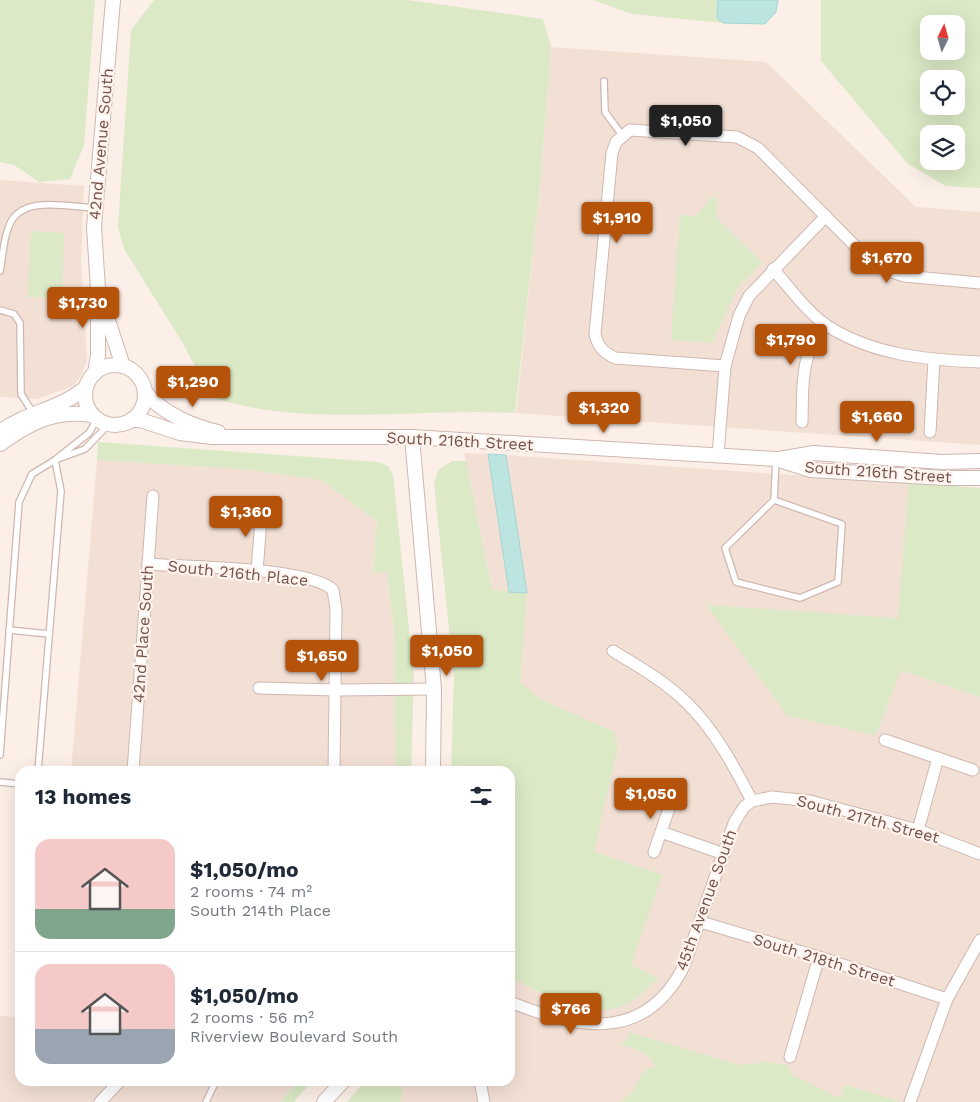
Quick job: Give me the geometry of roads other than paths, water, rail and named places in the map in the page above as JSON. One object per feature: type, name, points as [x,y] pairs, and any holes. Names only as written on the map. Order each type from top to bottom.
[{"type":"street","name":"42nd Avenue South","points":[[95,373],[98,354],[98,289],[94,248],[95,208],[113,0]]},
{"type":"street","points":[[725,366],[614,358],[603,351],[595,334],[612,153],[622,135],[630,130],[737,138],[748,142],[758,148],[866,256],[886,270],[932,280],[980,283]]},
{"type":"street","points":[[718,455],[725,366],[739,316],[749,296],[826,216]]},
{"type":"street","points":[[774,270],[825,324],[867,345],[934,360],[980,362]]},
{"type":"street","name":"42nd Avenue South","points":[[98,289],[123,366]]},
{"type":"street","points":[[802,422],[803,372],[807,353],[825,324]]},
{"type":"street","points":[[930,432],[934,360]]},
{"type":"street","points":[[0,432],[12,422],[71,398],[86,387],[95,373],[109,366],[123,366],[135,373],[144,392],[142,408],[132,420],[125,424],[74,413],[37,420],[0,444]]},
{"type":"street","points":[[86,387],[85,400],[99,419]]},
{"type":"street","name":"South 216th Street","points":[[144,392],[150,399],[174,415],[210,430],[234,435]]},
{"type":"street","name":"South 216th Street","points":[[132,420],[194,436],[412,437],[776,459],[814,453],[942,462],[980,462]]},
{"type":"street","points":[[412,437],[434,689],[432,766]]},
{"type":"street","name":"South 216th Street","points":[[776,459],[811,470],[946,478],[980,478]]},
{"type":"street","name":"42nd Place South","points":[[132,766],[153,496]]},
{"type":"street","points":[[257,572],[262,506]]},
{"type":"street","name":"South 216th Place","points":[[148,564],[304,577],[328,585],[333,590],[336,609],[336,690]]},
{"type":"street","points":[[613,650],[666,685],[687,703],[723,750],[752,801]]},
{"type":"street","points":[[259,688],[336,690],[434,689]]},
{"type":"street","points":[[334,766],[336,690]]},
{"type":"street","points":[[885,740],[973,770]]},
{"type":"street","points":[[918,830],[938,758]]},
{"type":"street","points":[[654,852],[673,796]]},
{"type":"street","name":"South 217th Street","points":[[752,801],[772,797],[810,801],[918,830],[980,854]]},
{"type":"street","name":"45th Avenue South","points":[[515,1004],[574,1022],[603,1023],[637,1018],[651,1009],[675,984],[701,922],[734,823],[744,807],[752,801]]},
{"type":"street","points":[[662,832],[724,854]]},
{"type":"street","name":"South 218th Street","points":[[701,922],[820,957],[947,999]]},
{"type":"street","points":[[910,1102],[947,999],[980,940]]},
{"type":"street","points":[[790,1057],[820,957]]},
{"type":"street","points":[[100,1102],[115,1086]]},
{"type":"street","points":[[324,1102],[338,1086]]},
{"type":"street","points":[[481,1086],[484,1102]]},
{"type":"lane","points":[[604,82],[606,112],[622,135]]},
{"type":"lane","points":[[0,271],[9,226],[20,210],[30,205],[95,208]]},
{"type":"lane","points":[[0,310],[14,314],[20,323],[22,394],[33,413]]},
{"type":"lane","points":[[0,755],[19,502],[32,474],[55,460],[89,433],[99,419]]},
{"type":"lane","points":[[55,460],[85,449],[99,419]]},
{"type":"lane","points":[[774,500],[842,524],[838,582],[800,598],[736,582],[726,548],[774,500],[776,459]]},
{"type":"lane","points":[[38,766],[61,491],[55,460]]},
{"type":"lane","points":[[9,630],[49,634]]},
{"type":"lane","points":[[0,782],[15,784]]},
{"type":"lane","points":[[206,1102],[214,1086]]},
{"type":"water","points":[[718,0],[778,0],[776,12],[765,24],[723,23],[717,18]]},
{"type":"water","points":[[488,454],[506,455],[527,593],[509,592]]}]
